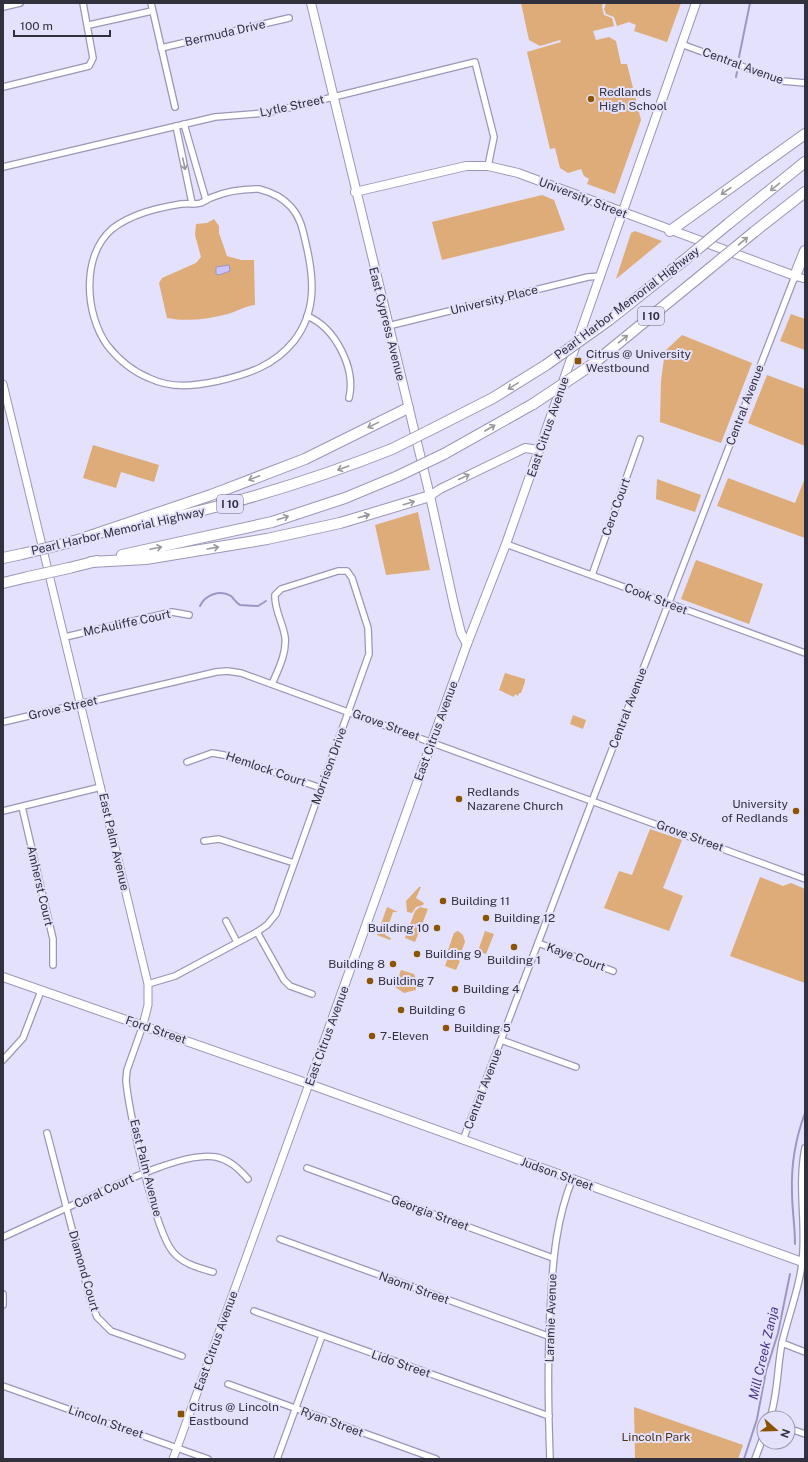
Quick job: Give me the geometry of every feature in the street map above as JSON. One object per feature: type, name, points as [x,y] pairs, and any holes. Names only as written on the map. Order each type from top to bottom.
[{"type":"highway","points":[[670,230],[805,134]]},
{"type":"highway","name":"Pearl Harbor Memorial Highway","points":[[3,558],[207,511],[270,493],[346,468],[392,449],[493,398],[546,365],[609,320],[805,162]]},
{"type":"highway","name":"Pearl Harbor Memorial Highway","points":[[3,583],[272,522],[345,498],[398,476],[444,454],[533,404],[593,364],[805,192]]},
{"type":"highway","points":[[795,276],[805,251]]},
{"type":"highway","points":[[87,538],[211,495],[305,458],[408,408]]},
{"type":"highway","points":[[91,562],[146,559],[267,538],[340,523],[430,496]]},
{"type":"main road","name":"East Cypress Avenue","points":[[311,3],[355,192],[430,496],[461,633],[467,644]]},
{"type":"main road","name":"East Citrus Avenue","points":[[309,1084],[467,644],[506,544],[696,3]]},
{"type":"main road","name":"University Street","points":[[355,192],[457,167],[488,166],[518,173],[795,276]]},
{"type":"main road","points":[[430,496],[440,489],[525,448],[539,450]]},
{"type":"main road","name":"Ford Street","points":[[3,977],[309,1084]]},
{"type":"main road","name":"Judson Street","points":[[309,1084],[804,1263]]},
{"type":"street","points":[[3,7],[20,3]]},
{"type":"street","points":[[3,87],[89,66],[93,58],[89,25],[83,3]]},
{"type":"street","points":[[151,3],[175,107]]},
{"type":"street","points":[[89,25],[152,11]]},
{"type":"street","name":"Bermuda Drive","points":[[161,48],[289,18]]},
{"type":"street","name":"Central Avenue","points":[[681,44],[782,81],[805,83]]},
{"type":"street","name":"Lytle Street","points":[[3,167],[215,117],[265,113],[475,62],[494,136],[488,166]]},
{"type":"street","points":[[184,124],[206,200]]},
{"type":"street","points":[[176,126],[192,203]]},
{"type":"street","points":[[259,189],[277,196],[290,206],[302,226],[312,273],[313,294],[307,316],[294,341],[279,356],[260,369],[239,376],[196,386],[178,386],[150,379],[137,372],[119,359],[106,343],[92,306],[89,276],[94,256],[101,242],[110,231],[121,223],[138,214],[192,203],[199,204],[206,200],[240,190],[259,189]]},
{"type":"street","name":"University Place","points":[[388,326],[588,277],[601,276]]},
{"type":"street","name":"Central Avenue","points":[[463,1140],[795,276]]},
{"type":"street","name":"University Street","points":[[795,276],[805,279]]},
{"type":"street","points":[[307,316],[313,318],[328,331],[340,350],[347,366],[352,387],[349,398]]},
{"type":"street","name":"East Palm Avenue","points":[[3,384],[148,984],[148,1006],[127,1070],[126,1080],[145,1172],[161,1227],[173,1252],[190,1265],[214,1272]]},
{"type":"street","name":"Cero Court","points":[[592,575],[640,439]]},
{"type":"street","name":"Cook Street","points":[[506,544],[805,653]]},
{"type":"street","name":"Morrison Drive","points":[[148,984],[175,976],[257,932],[267,925],[276,914],[369,654],[370,641],[368,628],[352,578],[347,572],[338,570],[281,589],[276,595],[276,603],[285,637],[285,646],[272,684]]},
{"type":"street","name":"McAuliffe Court","points":[[65,636],[172,612],[189,614]]},
{"type":"street","name":"Grove Street","points":[[3,722],[216,672],[227,671],[241,673],[805,879]]},
{"type":"street","name":"Hemlock Court","points":[[187,762],[217,753],[321,788]]},
{"type":"street","points":[[3,811],[101,787]]},
{"type":"street","name":"Amherst Court","points":[[22,807],[53,939],[53,965]]},
{"type":"street","points":[[204,841],[219,839],[294,863]]},
{"type":"street","points":[[226,921],[237,942]]},
{"type":"street","points":[[257,932],[284,980],[290,986],[312,994]]},
{"type":"street","name":"Kaye Court","points":[[538,943],[613,971]]},
{"type":"street","points":[[3,1060],[23,1038],[41,991]]},
{"type":"street","points":[[501,1040],[576,1067]]},
{"type":"street","name":"East Citrus Avenue","points":[[174,1459],[309,1084]]},
{"type":"street","name":"Diamond Court","points":[[47,1133],[91,1302],[97,1317],[111,1331],[182,1356]]},
{"type":"street","points":[[773,1410],[782,1343],[804,1263],[800,1187],[805,1148]]},
{"type":"street","name":"Coral Court","points":[[3,1237],[145,1172],[191,1158],[216,1157],[230,1162],[248,1179]]},
{"type":"street","name":"Georgia Street","points":[[306,1168],[553,1258]]},
{"type":"street","name":"Laramie Avenue","points":[[550,1459],[548,1336],[553,1258],[561,1212],[572,1180]]},
{"type":"street","name":"Naomi Street","points":[[280,1240],[548,1336]]},
{"type":"street","points":[[3,1294],[3,1305]]},
{"type":"street","name":"Lido Street","points":[[254,1311],[549,1416]]},
{"type":"street","points":[[277,1459],[322,1336]]},
{"type":"street","points":[[782,1343],[805,1352]]},
{"type":"street","name":"Ryan Street","points":[[228,1384],[436,1459]]},
{"type":"street","name":"Lincoln Street","points":[[3,1386],[208,1459]]},
{"type":"green space","name":"Redlands High School","points":[[521,3],[603,3],[602,7],[604,15],[612,18],[614,26],[593,31],[596,40],[609,37],[616,41],[621,64],[627,64],[641,120],[615,194],[587,184],[589,179],[584,176],[581,169],[568,173],[560,168],[555,148],[550,149],[527,52],[561,42],[560,40],[540,46],[529,40]]},
{"type":"green space","points":[[606,3],[681,3],[667,42],[634,31],[636,25],[629,22],[617,26],[614,17],[606,14],[604,9]]},
{"type":"green space","points":[[542,195],[554,200],[565,230],[442,260],[432,222]]},
{"type":"green space","points":[[214,219],[219,226],[219,233],[227,256],[241,260],[254,260],[255,305],[245,307],[228,314],[205,319],[183,320],[167,318],[159,283],[162,278],[196,263],[201,257],[195,235],[196,224],[207,223]]},
{"type":"green space","points":[[635,231],[662,241],[616,279],[631,233]]},
{"type":"green space","points":[[791,314],[805,319],[805,350],[780,341]]},
{"type":"green space","points":[[682,335],[752,363],[721,443],[660,422],[661,381],[665,351]]},
{"type":"green space","points":[[767,375],[805,389],[805,446],[748,423]]},
{"type":"green space","points":[[93,445],[159,465],[154,482],[121,472],[116,488],[83,478]]},
{"type":"green space","points":[[728,478],[795,503],[805,478],[805,538],[717,506]]},
{"type":"green space","points":[[657,479],[701,495],[695,512],[656,499]]},
{"type":"green space","points":[[418,512],[430,570],[386,575],[375,525]]},
{"type":"green space","points":[[696,560],[763,584],[749,624],[681,599]]},
{"type":"green space","points":[[505,673],[525,679],[521,693],[519,693],[518,696],[515,694],[514,697],[499,690]]},
{"type":"green space","points":[[573,715],[586,720],[583,729],[570,724]]},
{"type":"green space","points":[[650,829],[682,840],[663,888],[683,896],[669,931],[604,908],[619,871],[632,875]]},
{"type":"green space","points":[[760,877],[783,886],[791,883],[805,889],[805,983],[730,956]]},
{"type":"green space","points":[[419,887],[421,887],[416,898],[424,903],[423,905],[416,907],[412,913],[407,912],[406,901]]},
{"type":"green space","points":[[387,907],[398,912],[393,912],[385,935],[391,938],[390,940],[377,935]]},
{"type":"green space","points":[[420,907],[428,909],[415,942],[405,938],[415,911]]},
{"type":"green space","points":[[458,931],[463,935],[465,942],[456,970],[445,966],[449,954],[447,953],[454,933]]},
{"type":"green space","points":[[485,931],[494,934],[486,954],[478,951]]},
{"type":"green space","points":[[401,970],[414,974],[416,979],[416,990],[404,993],[395,987]]},
{"type":"green space","name":"Lincoln Park","points":[[634,1407],[743,1445],[738,1459],[635,1459]]},
{"type":"shaded area","points":[[229,265],[230,271],[219,275],[216,274],[216,267]]},
{"type":"waterway","points":[[739,57],[750,3]]},
{"type":"waterway","points":[[736,77],[737,72]]},
{"type":"waterway","points":[[200,606],[209,596],[218,593],[231,596],[240,605],[258,606],[266,601]]},
{"type":"waterway","name":"Mill Creek Zanja","points":[[795,1244],[792,1172],[797,1141],[805,1113]]},
{"type":"waterway","name":"Mill Creek Zanja","points":[[744,1459],[757,1419],[766,1371],[778,1333],[790,1274]]},
{"type":"place","name":"Redlands High School","points":[[591,99]]},
{"type":"place","name":"Citrus @ University Westbound","points":[[578,361]]},
{"type":"place","name":"Redlands Nazarene Church","points":[[459,799]]},
{"type":"place","name":"University of Redlands","points":[[796,811]]},
{"type":"place","name":"Building 11","points":[[443,901]]},
{"type":"place","name":"Building 12","points":[[486,918]]},
{"type":"place","name":"Building 10","points":[[437,928]]},
{"type":"place","name":"Building 1","points":[[514,947]]},
{"type":"place","name":"Building 9","points":[[417,954]]},
{"type":"place","name":"Building 8","points":[[393,964]]},
{"type":"place","name":"Building 7","points":[[370,981]]},
{"type":"place","name":"Building 4","points":[[455,989]]},
{"type":"place","name":"Building 6","points":[[401,1010]]},
{"type":"place","name":"Building 5","points":[[446,1028]]},
{"type":"place","name":"7-Eleven","points":[[372,1036]]},
{"type":"place","name":"Citrus @ Lincoln Eastbound","points":[[181,1414]]}]
